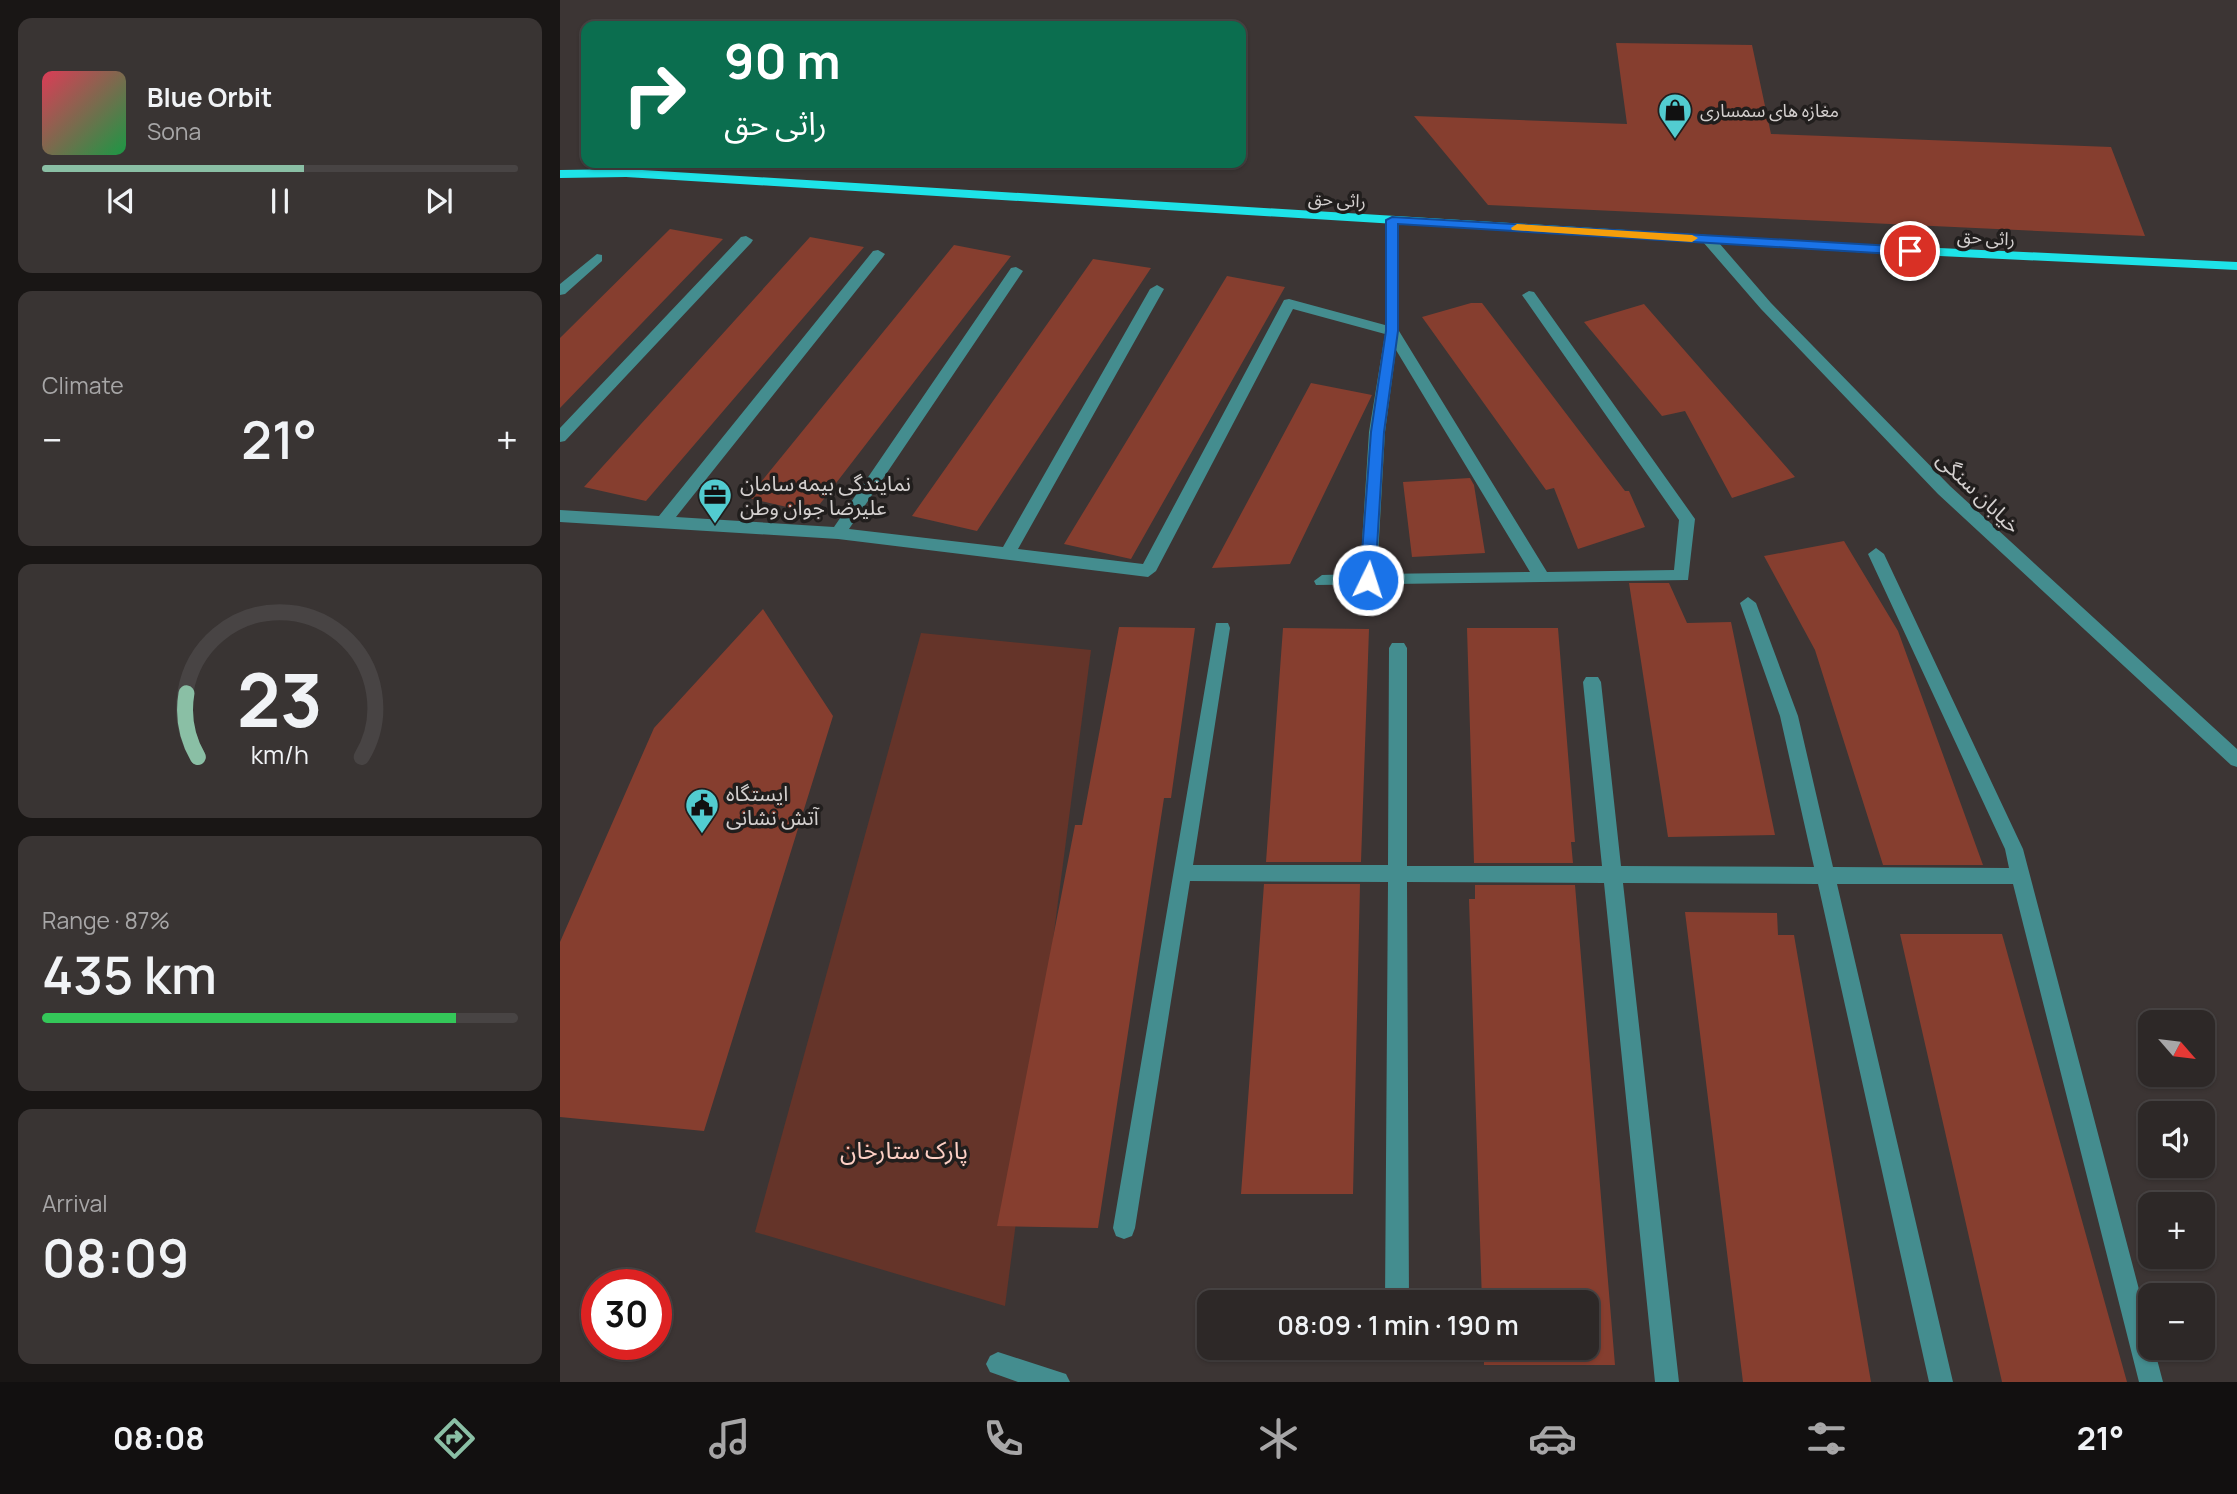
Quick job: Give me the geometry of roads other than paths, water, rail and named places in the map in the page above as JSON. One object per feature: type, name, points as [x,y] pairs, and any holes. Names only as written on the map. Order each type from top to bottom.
[{"type":"main road","name":"راثی حق","points":[[560,174],[626,173],[1708,239],[2237,266]]},
{"type":"street","points":[[1368,580],[1377,432],[1392,331],[1392,220]]},
{"type":"street","name":"خیابان سنگی","points":[[1708,239],[1766,306],[1944,490],[2237,760]]},
{"type":"street","points":[[560,437],[746,240]]},
{"type":"street","points":[[663,522],[878,254]]},
{"type":"street","points":[[560,291],[597,258]]},
{"type":"street","points":[[838,533],[1016,271]]},
{"type":"street","points":[[1008,552],[1157,289]]},
{"type":"street","points":[[1322,581],[1682,576],[1687,519],[1529,295]]},
{"type":"street","points":[[560,516],[838,533],[1148,571],[1289,303],[1392,331],[1542,578]]},
{"type":"street","points":[[1875,554],[2014,849],[2151,1382]]},
{"type":"street","points":[[1748,603],[1790,716],[1941,1382]]},
{"type":"street","points":[[1124,1228],[1222,628]]},
{"type":"street","points":[[1397,1290],[1398,649]]},
{"type":"street","points":[[1592,682],[1667,1382]]},
{"type":"street","points":[[1182,873],[2021,876]]},
{"type":"street","points":[[998,1364],[1058,1382]]},
{"type":"place","name":"مغازه های سمساری","points":[[1675,140]]},
{"type":"place","name":"نمایندگی بیمه سامان علیرضا جوان وطن","points":[[715,525]]},
{"type":"place","name":"ایستگاه آتش نشانی","points":[[702,835]]},
{"type":"park label","name":"پارک ستارخان","points":[[904,1149]]}]
